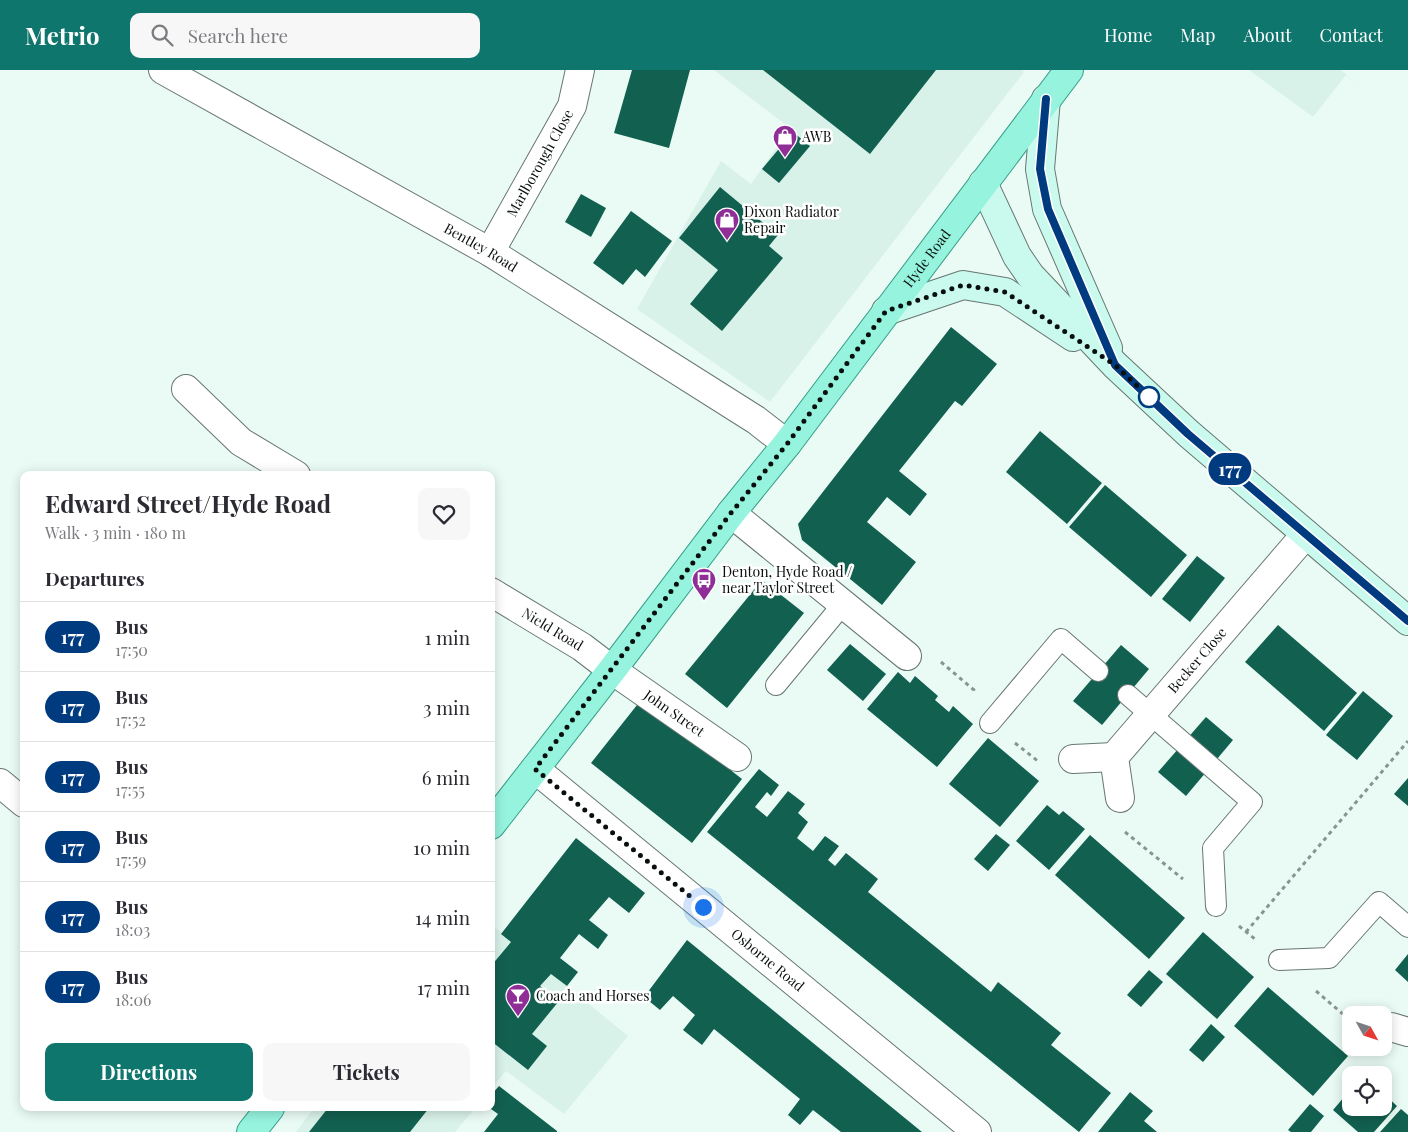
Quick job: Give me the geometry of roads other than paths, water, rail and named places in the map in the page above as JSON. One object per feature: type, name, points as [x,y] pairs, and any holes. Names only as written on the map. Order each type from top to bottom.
[{"type":"main road","name":"Hyde Road","points":[[495,820],[731,513],[787,444],[1069,70]]},
{"type":"main road","points":[[252,1132],[268,1111]]},
{"type":"street","name":"Bentley Road","points":[[163,70],[490,252],[756,420],[787,444]]},
{"type":"street","name":"Marlborough Close","points":[[490,252],[572,106],[580,70]]},
{"type":"street","points":[[1046,99],[1040,169],[1048,209],[1115,365]]},
{"type":"street","points":[[983,183],[1017,256],[1030,275],[1115,365],[1188,434],[1408,621]]},
{"type":"street","points":[[886,311],[963,285],[1005,292],[1115,365]]},
{"type":"street","points":[[186,389],[241,442],[289,471]]},
{"type":"street","points":[[731,513],[907,656]]},
{"type":"street","name":"Becker Close","points":[[1114,757],[1306,534]]},
{"type":"street","name":"Nield Road","points":[[495,594],[582,646],[612,670]]},
{"type":"street","name":"John Street","points":[[612,670],[737,758]]},
{"type":"street","points":[[1073,759],[1114,757],[1120,798]]},
{"type":"street","name":"Osborne Road","points":[[535,769],[978,1132]]},
{"type":"street","points":[[0,783],[20,799]]},
{"type":"lane","points":[[776,686],[843,604]]},
{"type":"lane","points":[[990,723],[1061,639],[1098,671]]},
{"type":"lane","points":[[1128,696],[1252,802],[1213,848],[1216,906]]},
{"type":"lane","points":[[1279,960],[1329,958],[1379,902],[1408,927]]},
{"type":"place","name":"AWB","points":[[785,158]]},
{"type":"place","name":"Dixon Radiator Repair","points":[[727,241]]},
{"type":"place","name":"Denton, Hyde Road / near Taylor Street","points":[[704,601]]},
{"type":"place","name":"Coach and Horses","points":[[518,1017]]}]
